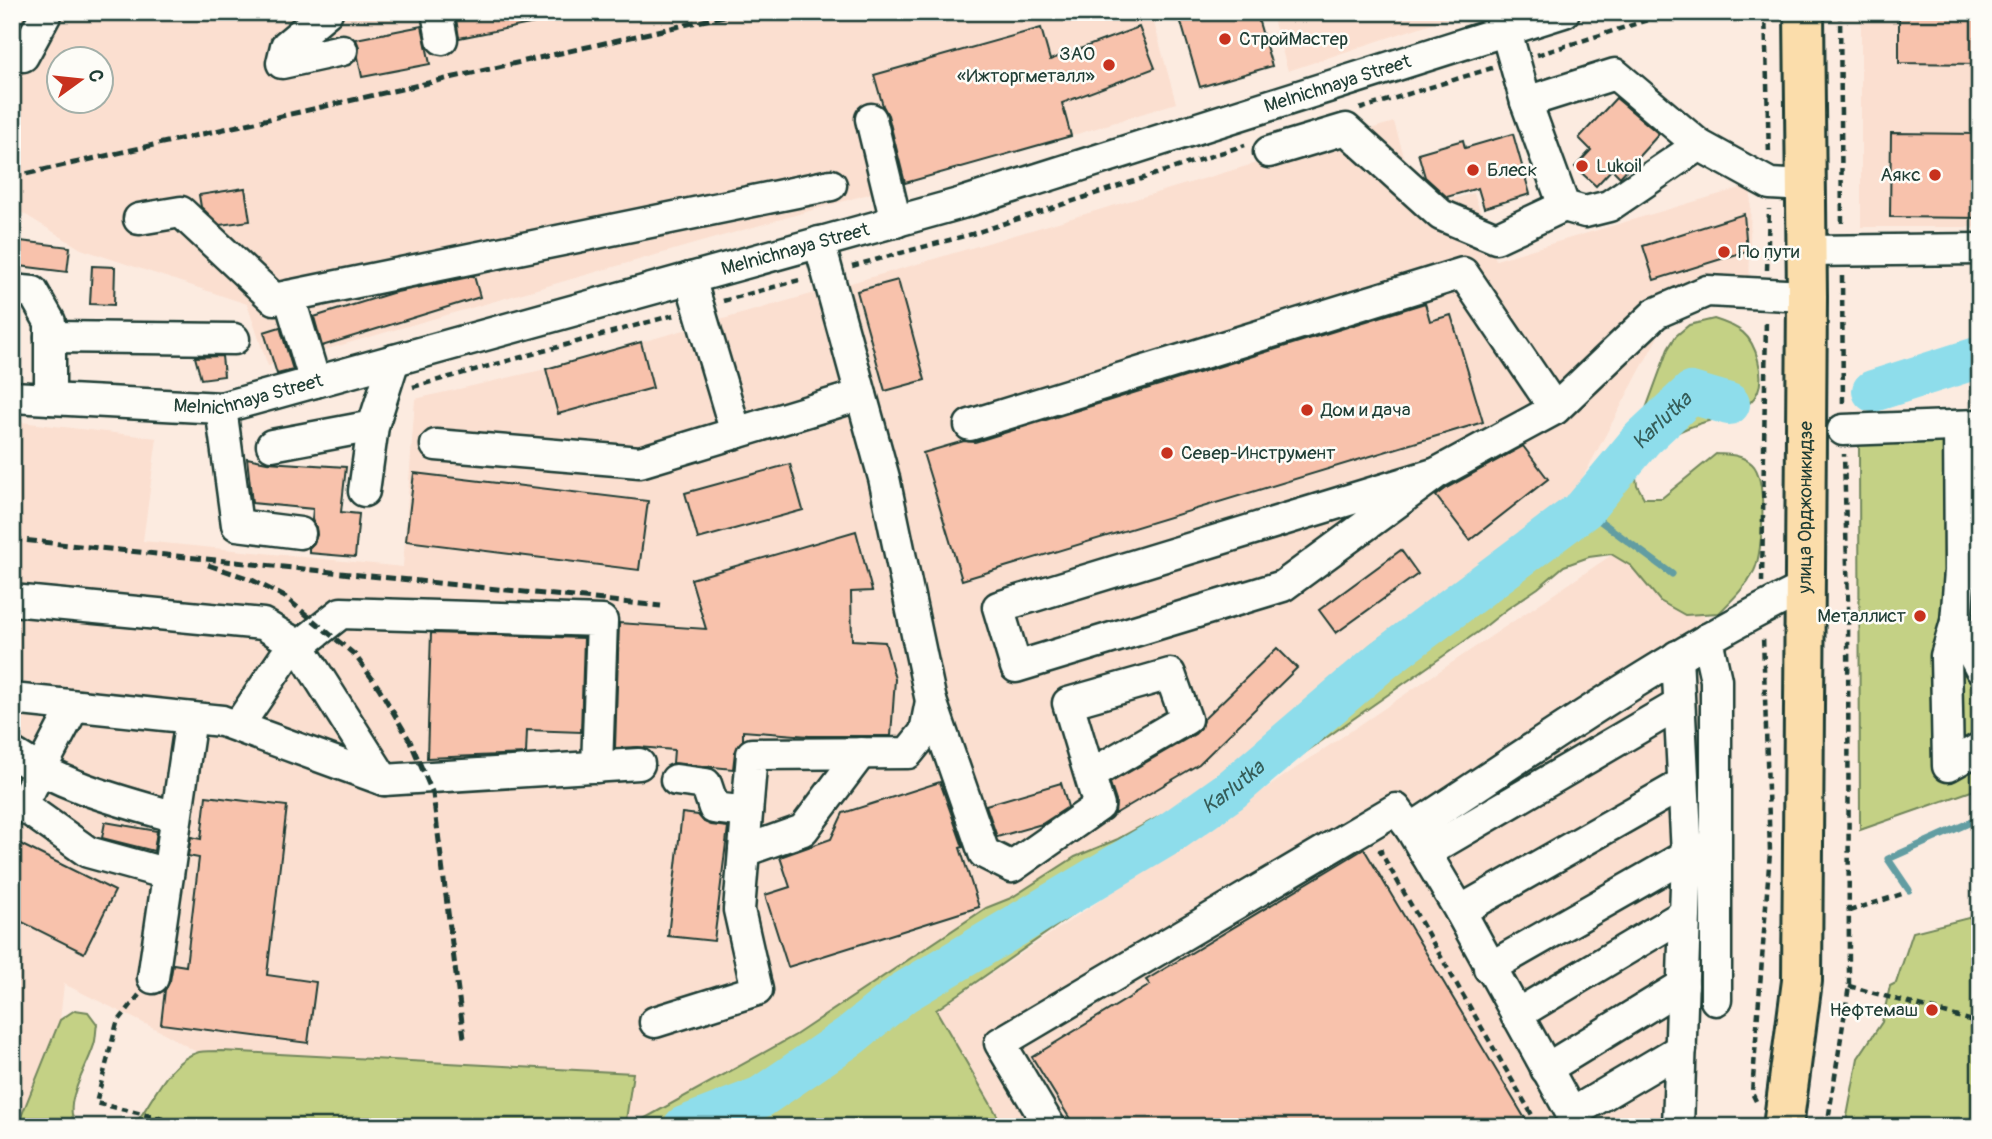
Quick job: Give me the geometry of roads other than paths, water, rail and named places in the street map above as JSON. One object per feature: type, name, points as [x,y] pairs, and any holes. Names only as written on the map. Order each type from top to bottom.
[{"type":"main road","name":"улица Орджоникидзе","points":[[1783,1127],[1802,981],[1807,296],[1824,251],[1788,185],[1804,12]]},
{"type":"street","points":[[23,56],[47,12]]},
{"type":"street","points":[[327,12],[285,46],[282,63],[342,50]]},
{"type":"street","name":"Melnichnaya Street","points":[[12,397],[221,408],[962,203],[1218,124],[1564,12]]},
{"type":"street","points":[[1506,31],[1526,102],[1564,206]]},
{"type":"street","points":[[1526,102],[1615,74],[1699,145],[1788,185]]},
{"type":"street","points":[[871,119],[896,222]]},
{"type":"street","points":[[1269,152],[1346,129],[1441,215],[1496,238],[1564,206],[1585,212],[1609,206],[1699,145]]},
{"type":"street","points":[[139,219],[181,212],[274,299],[831,184]]},
{"type":"street","points":[[819,242],[884,478],[931,701],[984,853],[1012,867],[1100,806],[1090,775]]},
{"type":"street","points":[[1824,251],[1980,249]]},
{"type":"street","points":[[970,425],[1463,273],[1555,409]]},
{"type":"street","points":[[690,278],[736,433]]},
{"type":"street","points":[[12,290],[33,292],[50,322],[50,399]]},
{"type":"street","points":[[1437,472],[998,607],[1016,667],[1283,586],[1437,472],[1555,409],[1656,313],[1707,291],[1807,296]]},
{"type":"street","points":[[289,296],[315,382]]},
{"type":"street","points":[[50,337],[234,339]]},
{"type":"street","points":[[364,491],[373,426],[394,360]]},
{"type":"street","points":[[436,445],[640,462],[861,395]]},
{"type":"street","points":[[221,408],[237,525],[300,533]]},
{"type":"street","points":[[272,445],[373,426]]},
{"type":"street","points":[[1843,430],[1970,426],[1956,622],[1947,656],[1948,766],[1980,748]]},
{"type":"street","points":[[1418,841],[1677,656],[1762,608],[1806,587]]},
{"type":"street","points":[[12,600],[263,624],[299,646],[384,780]]},
{"type":"street","points":[[238,726],[284,658],[341,612],[602,621],[597,766]]},
{"type":"street","points":[[1956,622],[1980,668]]},
{"type":"street","points":[[1707,639],[1716,680],[1716,1000]]},
{"type":"street","points":[[1672,1123],[1681,1049],[1687,855],[1677,656]]},
{"type":"street","points":[[12,699],[222,721],[384,780],[639,764]]},
{"type":"street","points":[[654,1022],[757,990],[738,910],[752,754],[908,753],[925,732],[931,701]]},
{"type":"street","points":[[1418,841],[1678,705]]},
{"type":"street","points":[[75,706],[40,771],[17,804],[88,852],[168,874]]},
{"type":"street","points":[[153,978],[191,718]]},
{"type":"street","points":[[12,753],[40,771],[79,789],[176,817]]},
{"type":"street","points":[[744,851],[803,830],[861,754]]},
{"type":"street","points":[[676,780],[706,784],[714,808],[747,812]]},
{"type":"street","points":[[1460,911],[1683,783]]},
{"type":"street","points":[[1050,1127],[1000,1043],[1396,809],[1460,911],[1575,1120],[1681,1049]]},
{"type":"street","points":[[1489,968],[1687,855]]},
{"type":"street","points":[[1516,1015],[1685,914]]},
{"type":"street","points":[[1546,1069],[1683,985]]},
{"type":"waterway","name":"Karlutka","points":[[1873,391],[1980,357]]},
{"type":"waterway","name":"Karlutka","points":[[684,1127],[761,1097],[850,1036],[903,993],[1166,836],[1231,790],[1384,659],[1584,509],[1642,439],[1691,393],[1729,404]]},
{"type":"waterway","points":[[1584,509],[1672,574]]},
{"type":"waterway","points":[[1909,890],[1888,859],[1980,818]]},
{"type":"railway","points":[[12,177],[742,12]]},
{"type":"railway","points":[[12,539],[661,606]]},
{"type":"railway","points":[[208,565],[250,579],[285,597],[355,655],[379,688],[410,741],[433,794],[464,1038]]},
{"type":"place","name":"СтройМастер","points":[[1225,39]]},
{"type":"place","name":"ЗАО «Ижторгметалл»","points":[[1109,65]]},
{"type":"place","name":"Lukoil","points":[[1582,166]]},
{"type":"place","name":"Блеск","points":[[1473,170]]},
{"type":"place","name":"Аякс","points":[[1935,175]]},
{"type":"place","name":"По пути","points":[[1724,252]]},
{"type":"place","name":"Дом и дача","points":[[1307,410]]},
{"type":"place","name":"Север-Инструмент","points":[[1167,453]]},
{"type":"place","name":"Металлист","points":[[1920,616]]},
{"type":"place","name":"Нефтемаш","points":[[1932,1010]]}]
